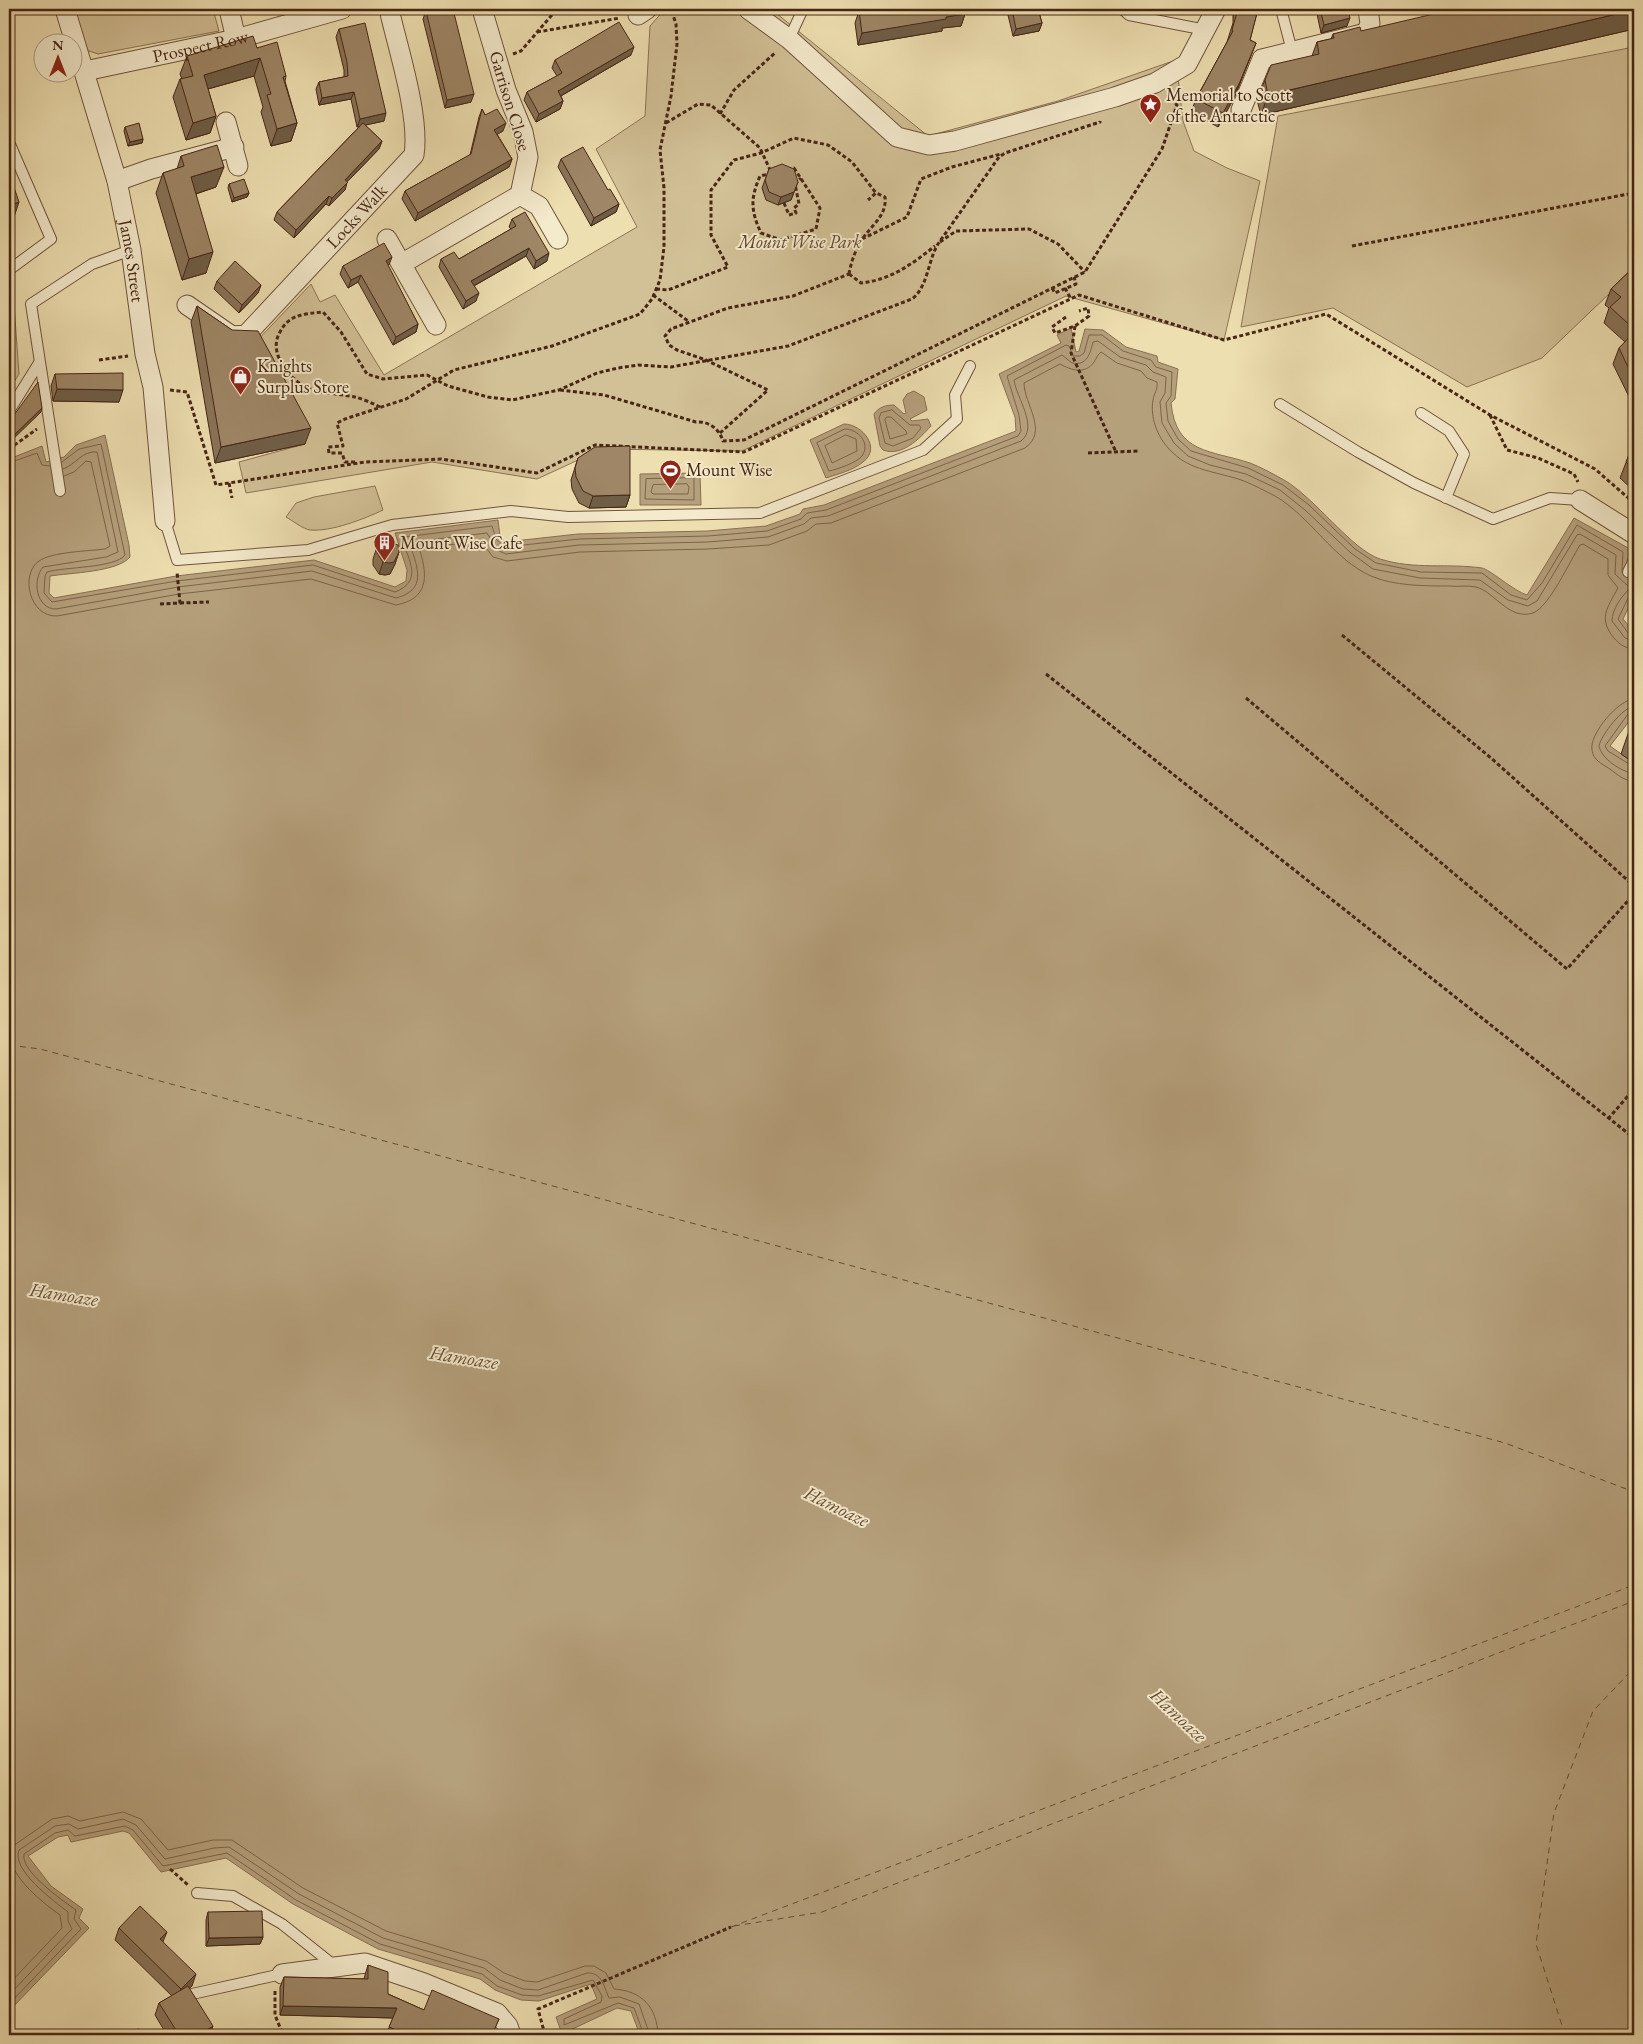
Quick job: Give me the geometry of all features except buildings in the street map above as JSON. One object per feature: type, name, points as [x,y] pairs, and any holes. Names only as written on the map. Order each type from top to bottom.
[{"type":"street","name":"James Street","points":[[65,9],[117,181],[131,250],[145,354],[153,388],[165,520]]},
{"type":"street","points":[[228,9],[236,39]]},
{"type":"street","name":"Prospect Row","points":[[85,71],[236,39],[342,9]]},
{"type":"street","name":"Locks Walk","points":[[186,305],[232,336],[246,335],[414,154],[416,141],[414,118],[389,9]]},
{"type":"street","name":"Garrison Close","points":[[482,9],[506,90],[524,132],[528,157],[520,195]]},
{"type":"street","points":[[748,9],[789,39],[897,137],[929,145],[955,141],[1096,103],[1155,83],[1186,64],[1216,9]]},
{"type":"street","points":[[1241,110],[1262,59],[1366,33],[1369,16]]},
{"type":"street","points":[[1369,16],[1382,31],[1391,30]]},
{"type":"street","points":[[226,122],[238,166]]},
{"type":"street","points":[[117,181],[151,169],[234,147]]},
{"type":"street","points":[[403,264],[520,195],[539,206],[558,239]]},
{"type":"street","points":[[387,239],[403,264],[436,325]]},
{"type":"street","points":[[1584,503],[1634,534]]},
{"type":"street","points":[[278,1974],[365,1963],[424,1983],[497,2013],[508,2026],[511,2035]]},
{"type":"lane","points":[[789,39],[803,9]]},
{"type":"lane","points":[[1122,9],[1130,16],[1206,30]]},
{"type":"lane","points":[[1281,9],[1292,51]]},
{"type":"lane","points":[[9,142],[51,239],[9,270]]},
{"type":"lane","points":[[60,491],[31,304],[92,264],[131,250]]},
{"type":"lane","points":[[9,411],[39,363]]},
{"type":"lane","points":[[165,520],[178,560],[308,550],[392,525],[511,510],[568,517],[760,513],[923,450],[957,419],[955,395],[970,366]]},
{"type":"lane","points":[[1280,404],[1358,452],[1446,498],[1493,519],[1550,498],[1584,503]]},
{"type":"lane","points":[[1421,413],[1449,431],[1464,454],[1446,498]]},
{"type":"lane","points":[[1628,572],[1634,560]]},
{"type":"lane","points":[[197,1893],[233,1896],[282,1924],[336,1967]]},
{"type":"lane","points":[[192,1994],[278,1974]]},
{"type":"path","points":[[497,60],[521,51],[558,9]]},
{"type":"path","points":[[671,9],[676,24],[677,44],[666,124],[660,150],[664,188],[664,247],[660,280],[653,295],[640,314],[552,346],[476,363],[454,370],[406,399],[337,423],[343,446],[328,447],[329,453],[342,453],[345,462],[441,459],[537,473],[595,445],[744,452],[1079,295],[1224,340],[1326,314],[1490,415],[1595,469],[1634,503]]},
{"type":"path","points":[[537,32],[642,12]]},
{"type":"path","points":[[720,114],[734,90],[789,39]]},
{"type":"path","points":[[559,390],[604,395],[696,422],[705,422],[720,433],[723,441],[744,440],[1085,272],[1162,148],[1177,105],[1155,83]]},
{"type":"path","points":[[862,239],[907,217],[921,179],[952,167],[1005,153],[1100,122],[1096,103]]},
{"type":"path","points":[[666,124],[698,104],[711,105],[744,133],[761,153],[771,172]]},
{"type":"path","points":[[656,289],[668,290],[728,267],[711,235],[711,190],[734,160],[761,153],[794,138],[828,145],[852,162],[876,193],[885,197],[886,205],[881,216],[862,239],[849,274]]},
{"type":"path","points":[[380,407],[357,397],[306,388],[288,371],[277,357],[275,341],[283,325],[294,316],[324,312],[341,332],[368,374],[383,379],[428,375],[448,386],[488,398],[512,400],[559,390],[597,373],[618,368],[638,365],[671,367],[788,346],[912,299],[920,293],[932,253],[976,186],[999,157],[1005,153]]},
{"type":"path","points":[[794,168],[820,208],[816,229],[781,240],[761,233],[752,211],[760,176],[771,172],[794,168]]},
{"type":"path","points":[[784,203],[789,215],[796,213],[794,208],[799,204],[795,184],[801,178]]},
{"type":"path","points":[[868,200],[876,193]]},
{"type":"path","points":[[1352,246],[1634,193]]},
{"type":"path","points":[[849,274],[861,283],[891,277],[916,262],[956,231],[1029,229],[1058,244],[1085,272]]},
{"type":"path","points":[[720,433],[768,390],[706,360],[669,345],[665,336],[671,329],[728,308],[793,296],[849,274]]},
{"type":"path","points":[[1052,288],[1055,293],[1076,284],[1074,277]]},
{"type":"path","points":[[1065,288],[1071,299]]},
{"type":"path","points":[[653,295],[689,322]]},
{"type":"path","points":[[1066,318],[1052,326],[1055,332],[1085,321],[1090,312],[1086,307],[1079,311]]},
{"type":"path","points":[[1075,326],[1071,353],[1116,452]]},
{"type":"path","points":[[99,360],[145,354]]},
{"type":"path","points":[[153,388],[187,392],[216,485],[365,462]]},
{"type":"path","points":[[1490,415],[1507,450],[1538,458],[1574,474],[1584,503]]},
{"type":"path","points":[[9,449],[24,437],[49,425]]},
{"type":"path","points":[[1088,453],[1140,451]]},
{"type":"path","points":[[229,483],[232,498]]},
{"type":"path","points":[[176,569],[180,603]]},
{"type":"path","points":[[160,604],[209,602]]},
{"type":"path","points":[[1342,634],[1491,758],[1634,886]]},
{"type":"path","points":[[1046,674],[1634,1138]]},
{"type":"path","points":[[1246,698],[1567,969],[1634,894]]},
{"type":"path","points":[[1608,1119],[1634,1089]]},
{"type":"path","points":[[170,1870],[180,1877]]},
{"type":"path","points":[[545,2035],[538,2010],[731,1927]]},
{"type":"path","points":[[278,1974],[275,2015],[283,2035]]},
{"type":"green space","points":[[73,9],[213,9],[219,31],[98,54],[86,50],[82,32],[80,32]]},
{"type":"green space","name":"Mount Wise Park","points":[[665,9],[771,9],[928,136],[1058,101],[1176,60],[1183,121],[1194,151],[1227,168],[1260,181],[1224,340],[1066,296],[742,451],[602,449],[537,479],[432,462],[246,493],[239,462],[305,444],[252,346],[311,284],[320,302],[335,295],[384,375],[637,227],[596,149],[645,116],[650,26]]},
{"type":"green space","points":[[1634,47],[1634,270],[1542,358],[1467,387],[1333,308],[1241,327],[1278,116]]},
{"type":"green space","points":[[12,277],[19,374],[9,390],[9,279]]},
{"type":"green space","points":[[375,486],[383,510],[357,521],[328,529],[310,530],[301,527],[286,517],[296,503],[314,497]]},
{"type":"water","name":"Hamoaze","points":[[1071,328],[1076,352],[1079,351],[1085,329],[1103,330],[1126,347],[1157,356],[1158,362],[1178,369],[1175,399],[1171,403],[1174,420],[1180,432],[1188,441],[1209,452],[1254,465],[1284,480],[1308,498],[1357,545],[1380,559],[1406,564],[1482,568],[1527,595],[1574,518],[1630,549],[1626,569],[1634,577],[1634,596],[1623,619],[1634,632],[1634,715],[1610,746],[1634,763],[1634,2035],[640,2035],[631,2011],[617,2008],[562,2034],[556,2017],[597,1999],[591,1984],[539,2001],[521,2000],[495,1990],[480,1979],[378,1949],[293,1904],[226,1858],[161,1872],[129,1833],[123,1831],[71,1842],[68,1835],[58,1837],[28,1856],[51,1886],[83,1909],[79,1918],[89,1928],[9,2011],[9,459],[42,446],[46,462],[64,457],[76,445],[105,435],[130,557],[124,562],[104,569],[50,576],[49,593],[54,598],[176,576],[314,560],[395,587],[406,581],[407,570],[395,533],[498,520],[500,536],[505,542],[578,534],[707,531],[766,526],[800,514],[803,509],[824,505],[1016,431],[1015,417],[999,374],[1061,343],[1057,335]]},
{"type":"water","points":[[914,391],[924,397],[927,410],[910,419],[912,421],[928,419],[931,426],[910,446],[897,451],[883,450],[880,446],[874,414],[888,405],[894,405],[904,414],[906,413],[903,400],[907,394]]},
{"type":"water","points":[[844,424],[851,425],[863,432],[870,444],[871,450],[859,465],[846,472],[826,478],[810,440]]},
{"type":"water","name":"Mount Wise","points":[[700,473],[701,505],[640,505],[640,474]]},
{"type":"ferry route","points":[[9,1045],[40,1049],[1505,1443],[1629,1490],[1634,1490]]},
{"type":"ferry route","points":[[731,1927],[1634,1585]]},
{"type":"ferry route","points":[[734,1926],[822,1912],[1634,1601]]},
{"type":"ferry route","points":[[1565,2035],[1536,1944],[1554,1813],[1593,1711],[1634,1668]]},
{"type":"place","name":"Memorial to Scott of the Antarctic","points":[[1150,124]]},
{"type":"place","name":"Knights Surplus Store","points":[[241,395]]},
{"type":"place","name":"Mount Wise","points":[[670,489]]},
{"type":"place","name":"Mount Wise Cafe","points":[[384,562]]}]
